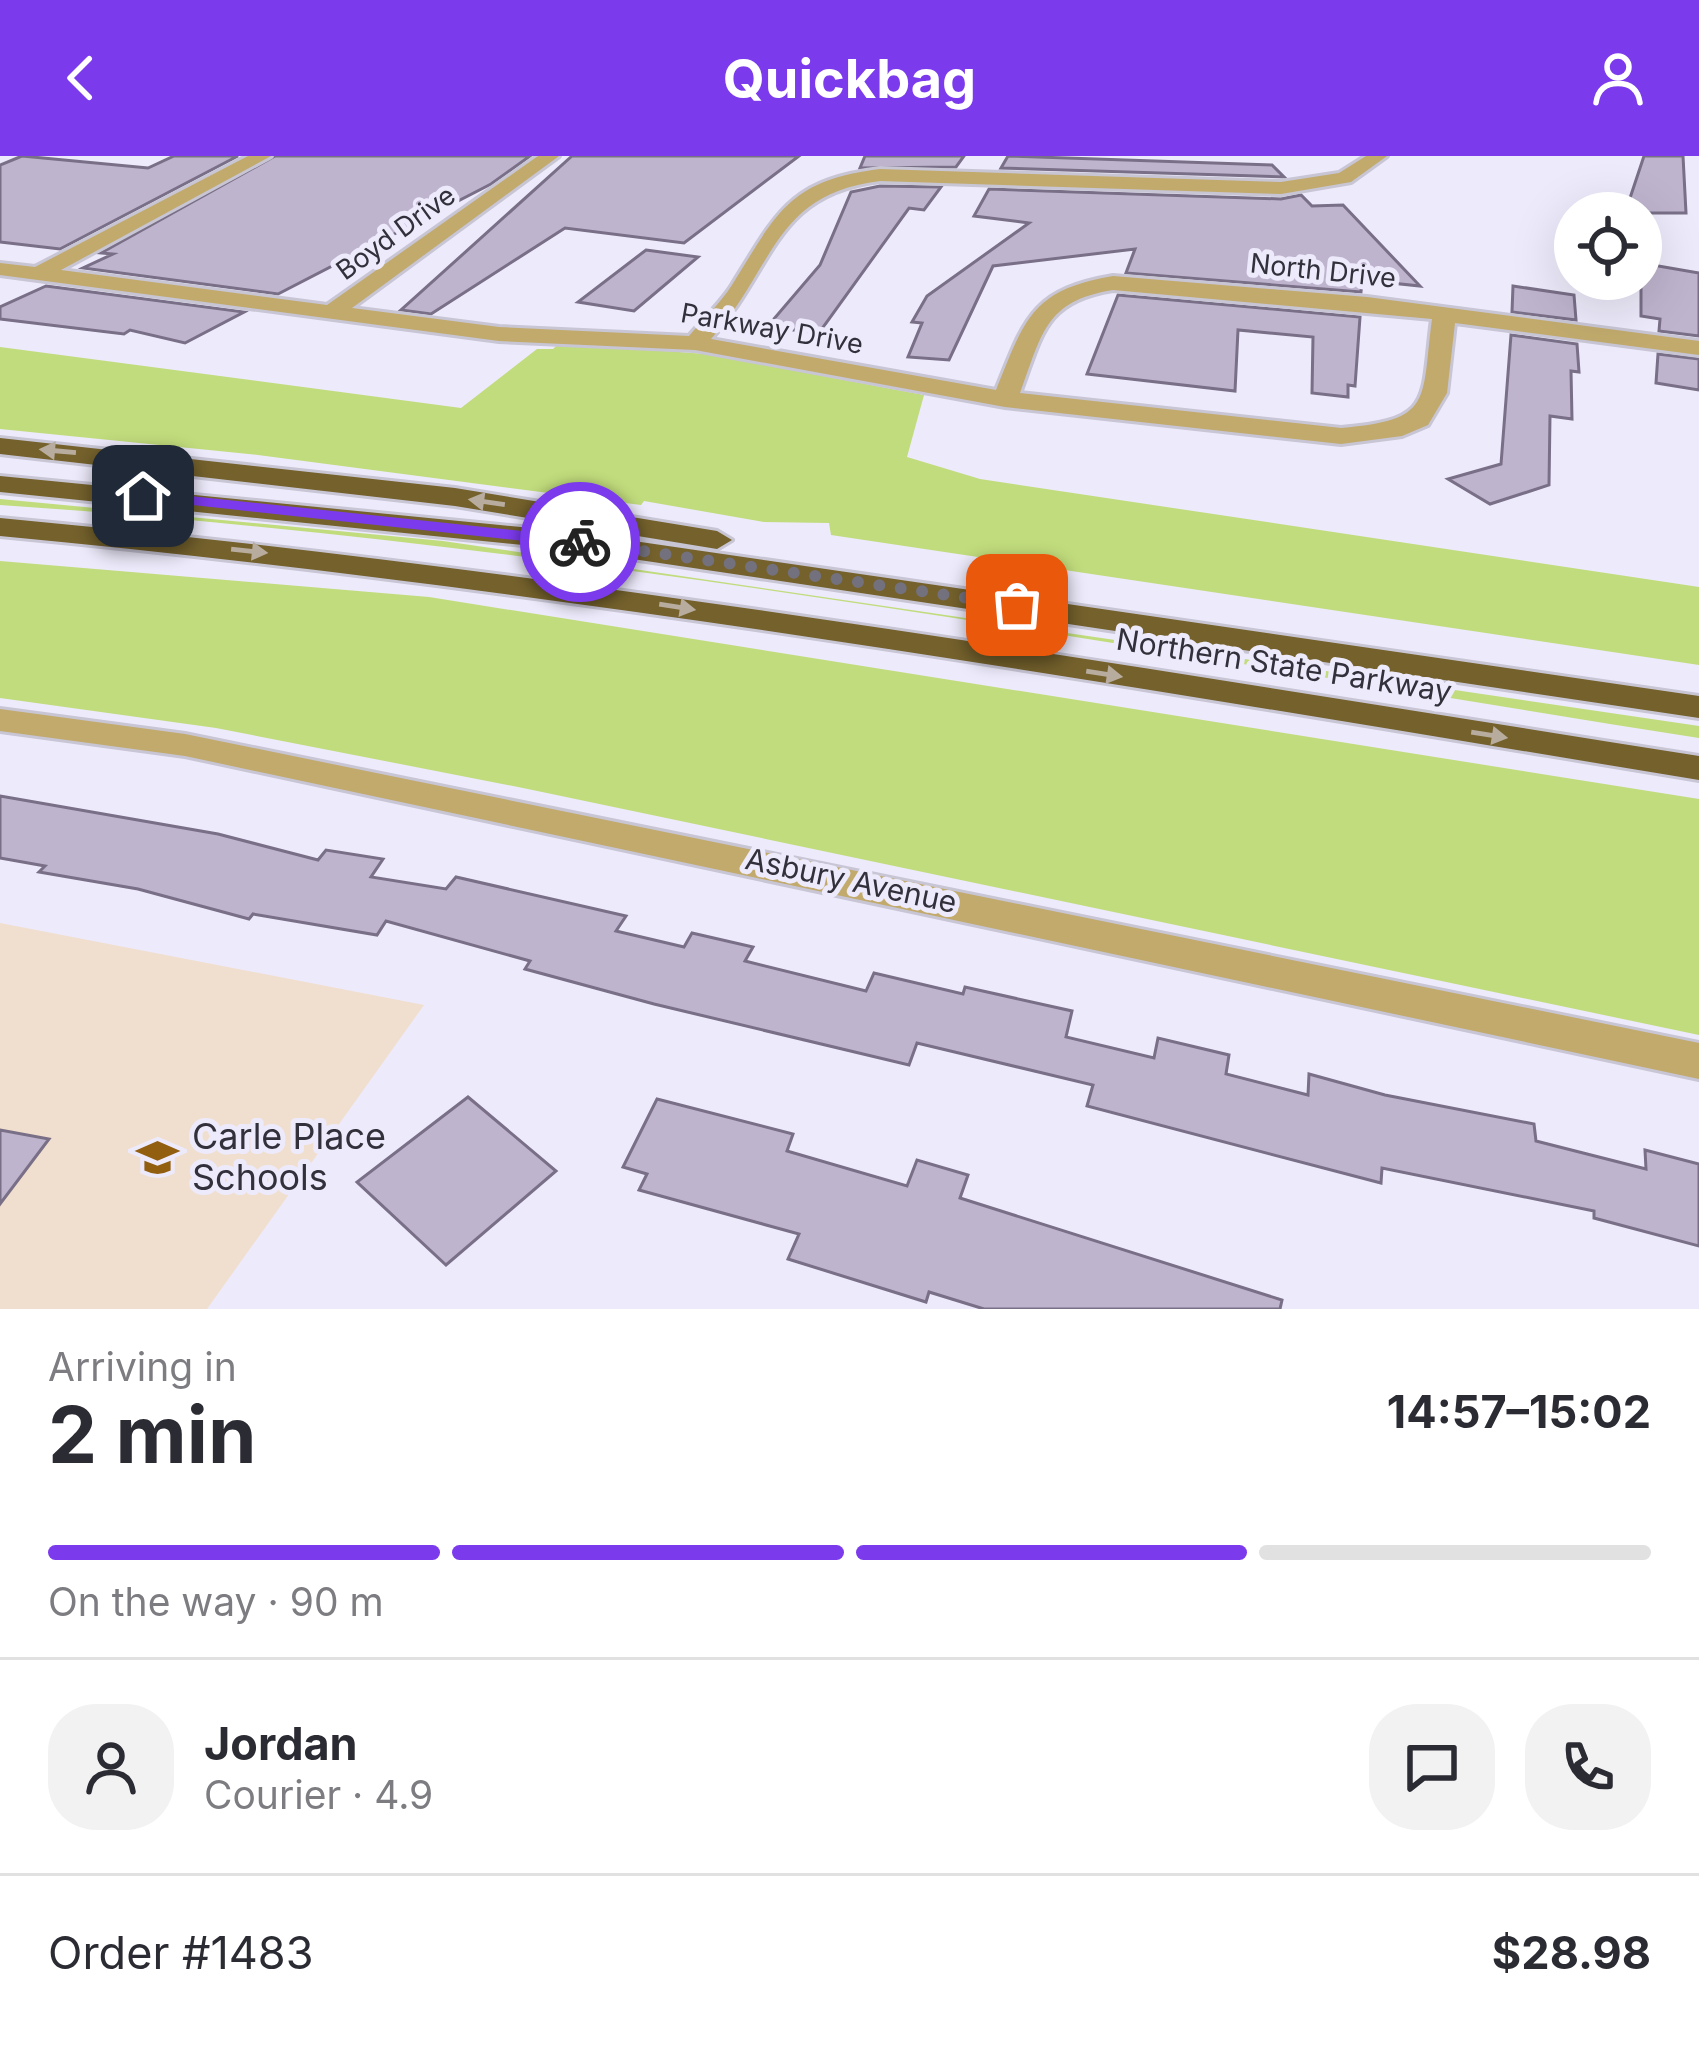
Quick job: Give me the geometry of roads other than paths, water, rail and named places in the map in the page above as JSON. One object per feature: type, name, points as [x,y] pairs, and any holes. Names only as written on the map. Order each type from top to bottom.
[{"type":"highway","points":[[0,446],[274,474],[661,527],[972,598]]},
{"type":"highway","name":"Northern State Parkway","points":[[0,484],[552,539],[1699,707]]},
{"type":"highway","name":"Northern State Parkway","points":[[0,527],[272,553],[536,586],[1699,768]]},
{"type":"street","points":[[38,274],[262,156]]},
{"type":"street","name":"Boyd Drive","points":[[332,312],[550,156]]},
{"type":"street","points":[[695,343],[741,289],[788,209],[802,194],[827,183],[880,176],[1281,188],[1343,178],[1378,156]]},
{"type":"street","name":"Parkway Drive","points":[[0,269],[500,334],[695,343],[1005,399],[1341,436],[1385,434],[1417,425],[1433,404],[1444,314]]},
{"type":"street","name":"North Drive","points":[[1005,399],[1042,309],[1058,296],[1094,285],[1145,283],[1444,314],[1699,348]]},
{"type":"street","name":"Asbury Avenue","points":[[0,720],[185,745],[1699,1060]]},
{"type":"place","name":"Carle Place Schools","points":[[158,1157]]}]
